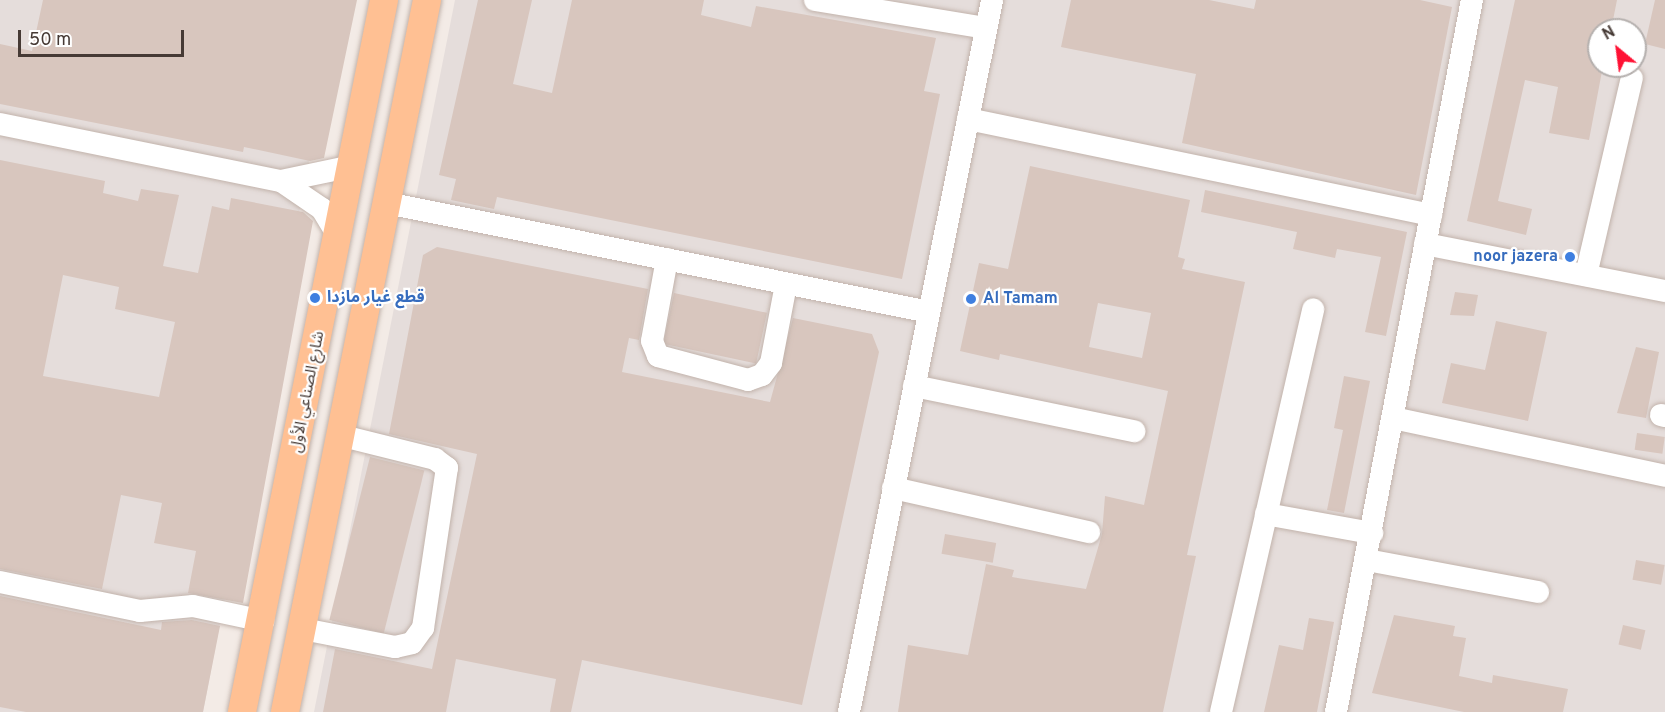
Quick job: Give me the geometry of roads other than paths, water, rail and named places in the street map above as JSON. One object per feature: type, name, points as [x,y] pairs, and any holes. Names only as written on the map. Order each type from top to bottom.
[{"type":"main road","name":"شارع الصناعي الأول","points":[[242,712],[263,621],[384,0]]},
{"type":"main road","points":[[285,712],[343,436],[427,0]]},
{"type":"street","points":[[815,0],[986,28]]},
{"type":"street","points":[[849,712],[992,0]]},
{"type":"street","points":[[1336,712],[1367,560],[1472,0]]},
{"type":"street","points":[[1586,275],[1632,78]]},
{"type":"street","points":[[968,119],[1431,215]]},
{"type":"street","points":[[0,124],[281,181],[322,209],[338,236]]},
{"type":"street","points":[[281,181],[353,166]]},
{"type":"street","points":[[387,203],[929,312]]},
{"type":"street","points":[[1425,244],[1665,291]]},
{"type":"street","points":[[667,259],[652,341],[658,356],[748,380],[762,375],[771,363],[786,284]]},
{"type":"street","points":[[1221,712],[1312,309]]},
{"type":"street","points":[[914,386],[1134,431]]},
{"type":"street","points":[[1393,418],[1665,476]]},
{"type":"street","points":[[303,628],[395,647],[412,643],[423,628],[447,468],[435,459],[343,436]]},
{"type":"street","points":[[894,488],[1089,532]]},
{"type":"street","points":[[1266,514],[1372,533]]},
{"type":"street","points":[[1367,560],[1538,592]]},
{"type":"street","points":[[0,582],[140,611],[193,606],[263,621]]},
{"type":"place","name":"noor jazera","points":[[1570,257]]},
{"type":"place","name":"قطع غيار مازدا","points":[[315,298]]},
{"type":"place","name":"Al Tamam","points":[[971,299]]}]
